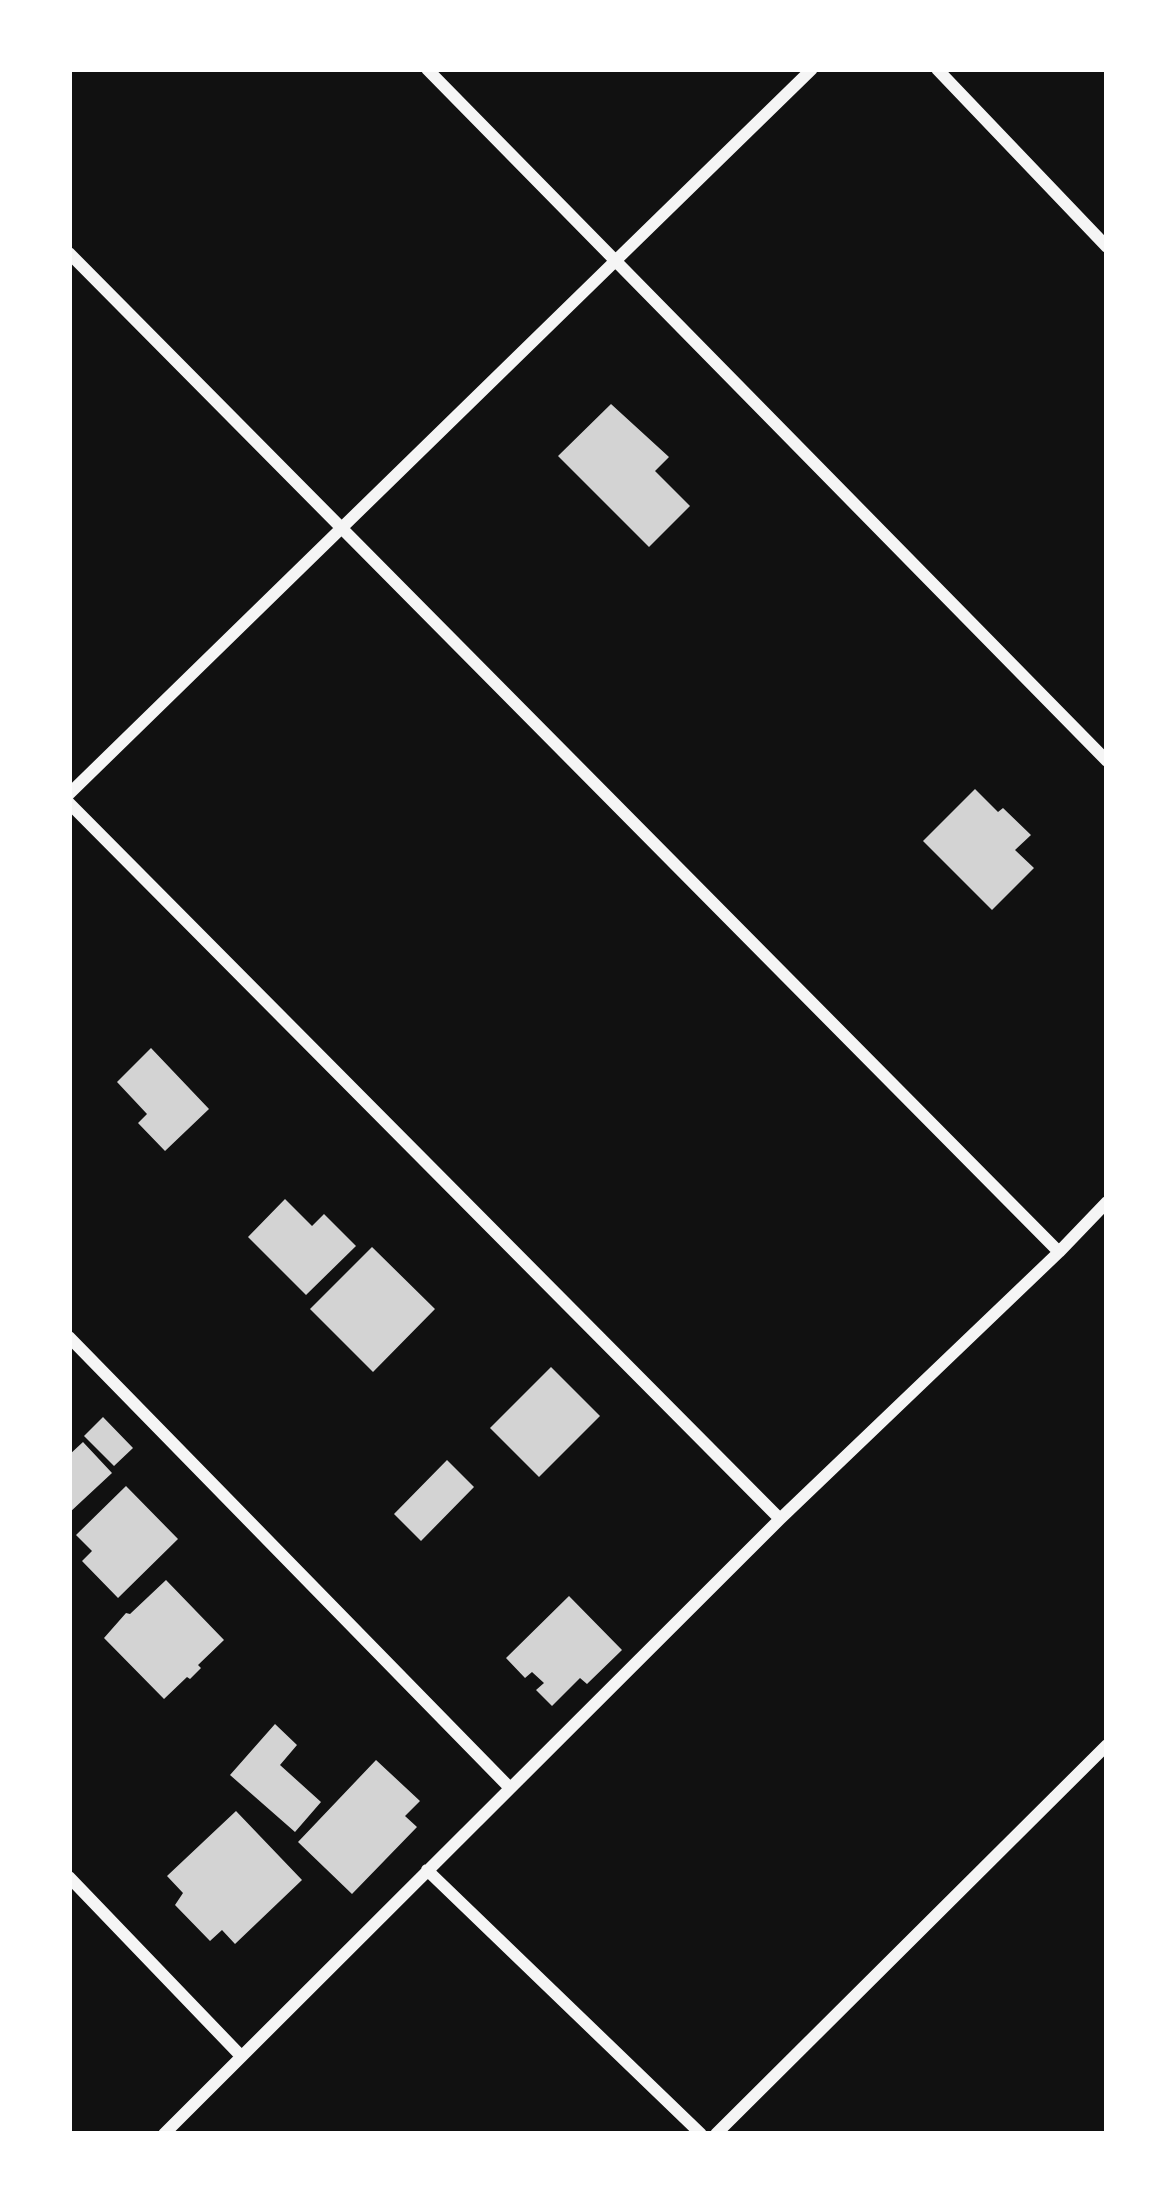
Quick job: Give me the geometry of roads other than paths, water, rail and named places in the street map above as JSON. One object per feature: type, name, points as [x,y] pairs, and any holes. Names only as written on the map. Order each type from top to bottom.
[{"type":"street","points":[[427,69],[1107,761]]},
{"type":"street","points":[[69,794],[812,69]]},
{"type":"street","points":[[937,69],[1107,247]]},
{"type":"street","points":[[69,253],[1059,1252]]},
{"type":"street","points":[[69,803],[779,1520]]},
{"type":"street","points":[[164,2134],[779,1520],[1107,1202]]},
{"type":"street","points":[[69,1337],[510,1788]]},
{"type":"street","points":[[716,2134],[1107,1745]]},
{"type":"street","points":[[427,1870],[701,2134]]},
{"type":"street","points":[[69,1877],[241,2056]]}]
